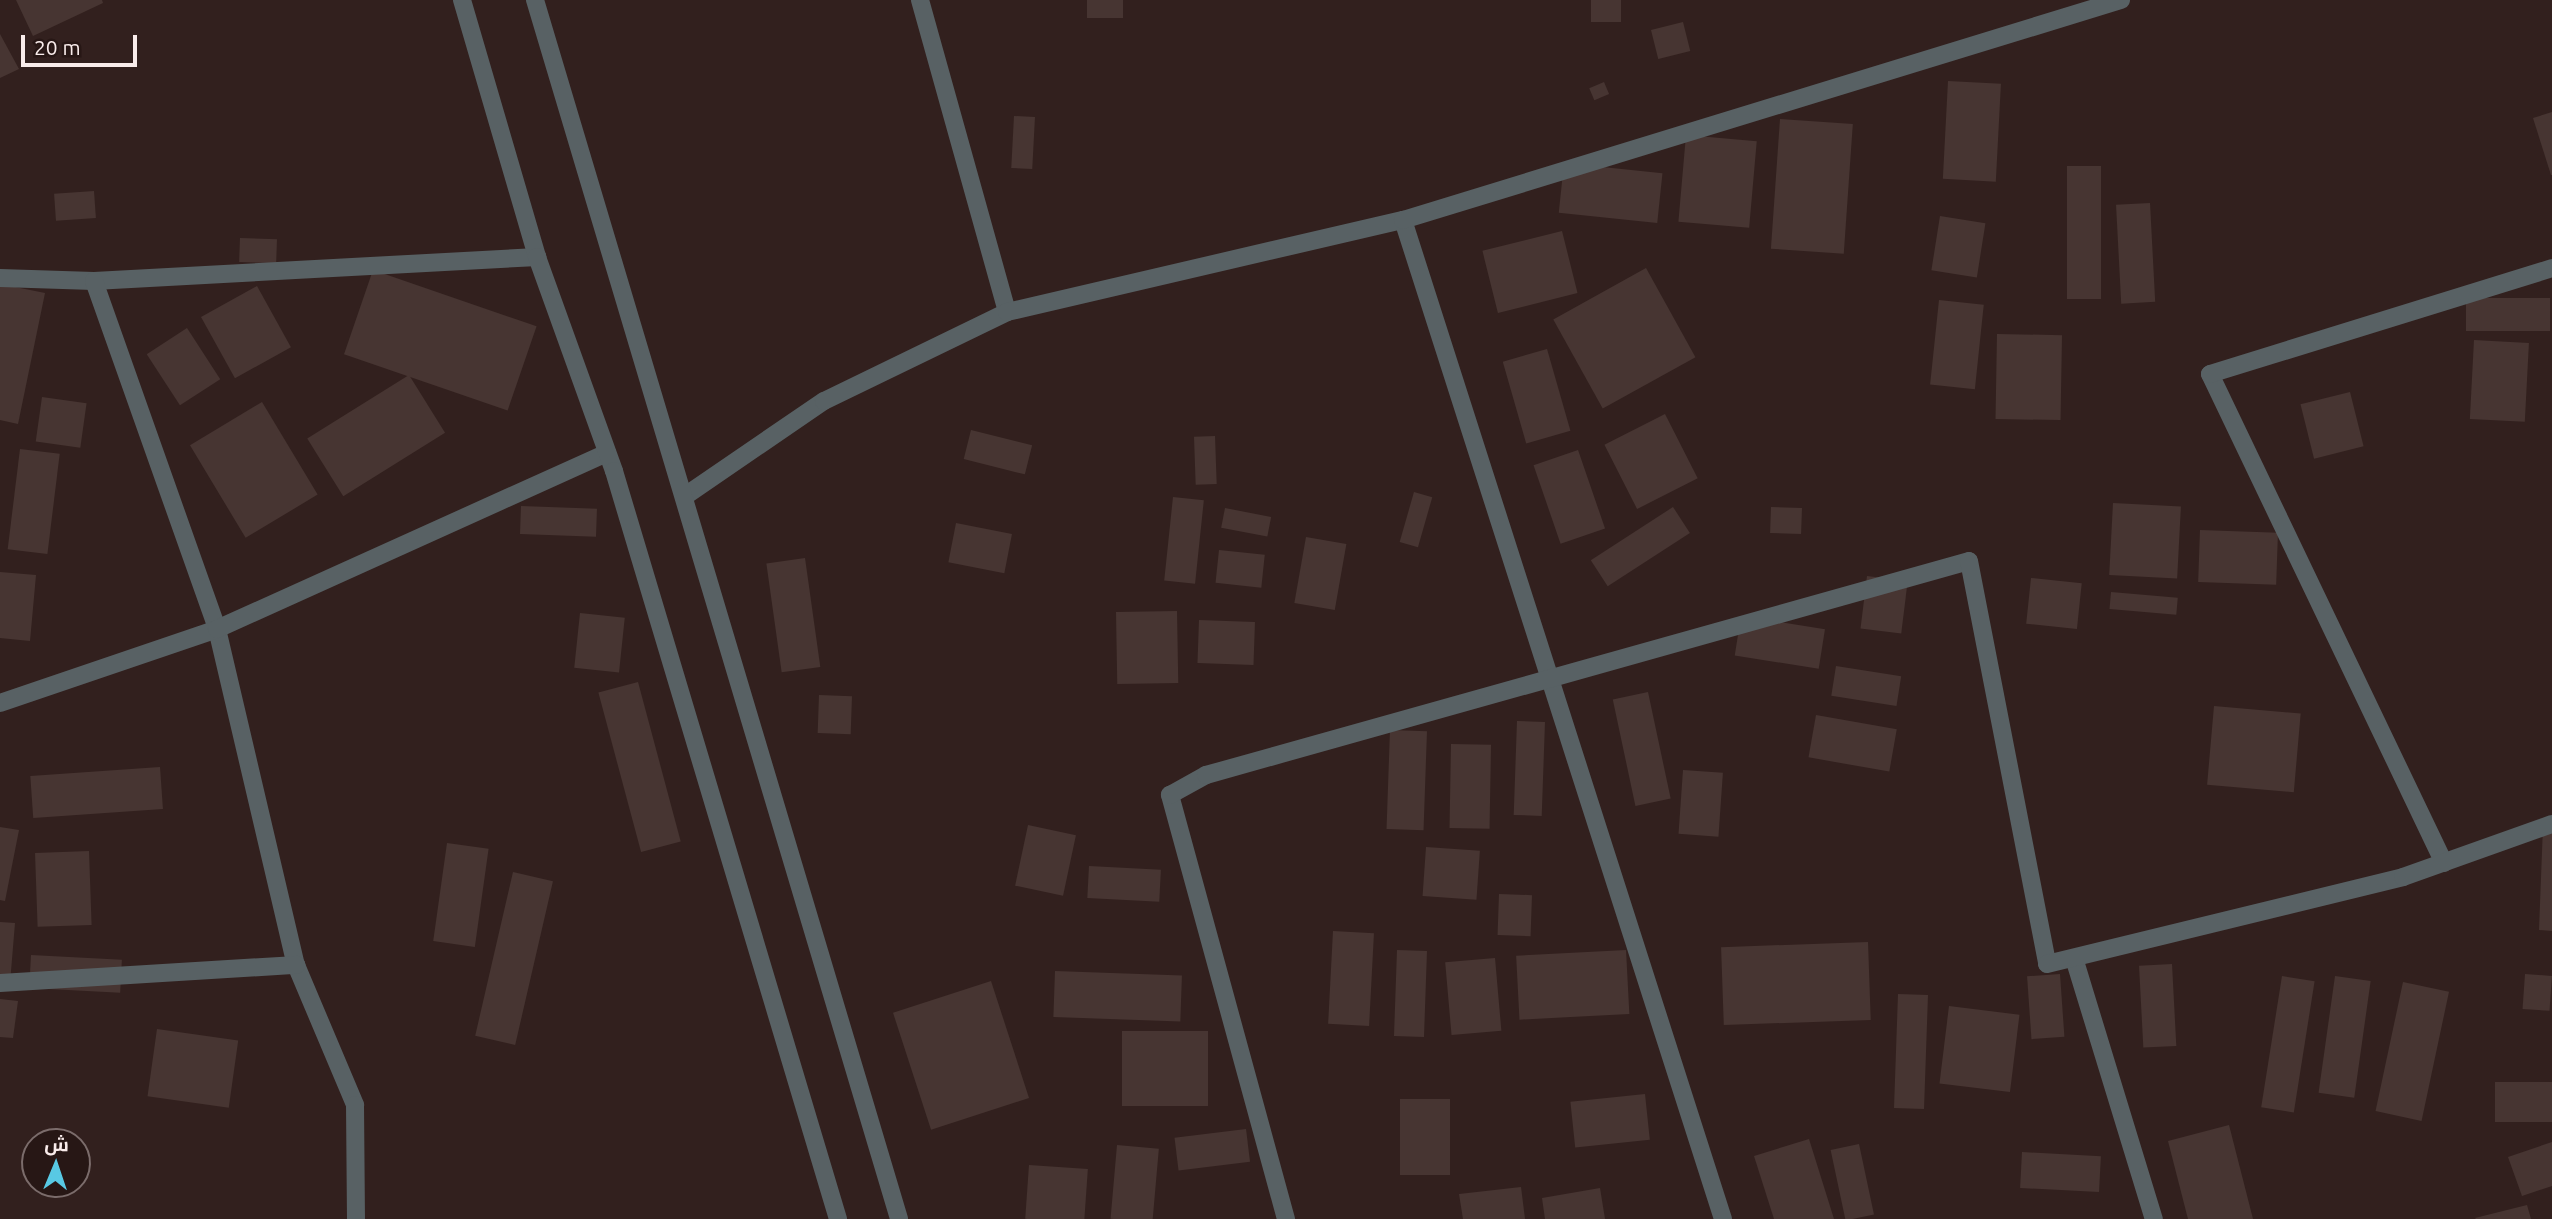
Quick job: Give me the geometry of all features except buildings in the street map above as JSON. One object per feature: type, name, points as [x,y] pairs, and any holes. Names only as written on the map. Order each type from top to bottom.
[{"type":"street","points":[[462,0],[537,257],[607,453],[838,1219]]},
{"type":"street","points":[[535,0],[899,1219]]},
{"type":"street","points":[[920,0],[1007,312]]},
{"type":"street","points":[[685,496],[824,401],[1007,312],[1403,220],[2121,0]]},
{"type":"street","points":[[1403,220],[1547,680],[1723,1219]]},
{"type":"street","points":[[0,278],[94,281],[537,257]]},
{"type":"street","points":[[2444,863],[2210,374],[2552,268]]},
{"type":"street","points":[[94,281],[217,629],[296,965],[355,1105],[356,1219]]},
{"type":"street","points":[[0,703],[217,629],[607,453]]},
{"type":"street","points":[[1286,1219],[1170,795],[1206,775],[1969,561],[2048,964],[2444,863],[2552,824]]},
{"type":"street","points":[[2074,958],[2154,1219]]},
{"type":"street","points":[[0,983],[296,965]]}]
